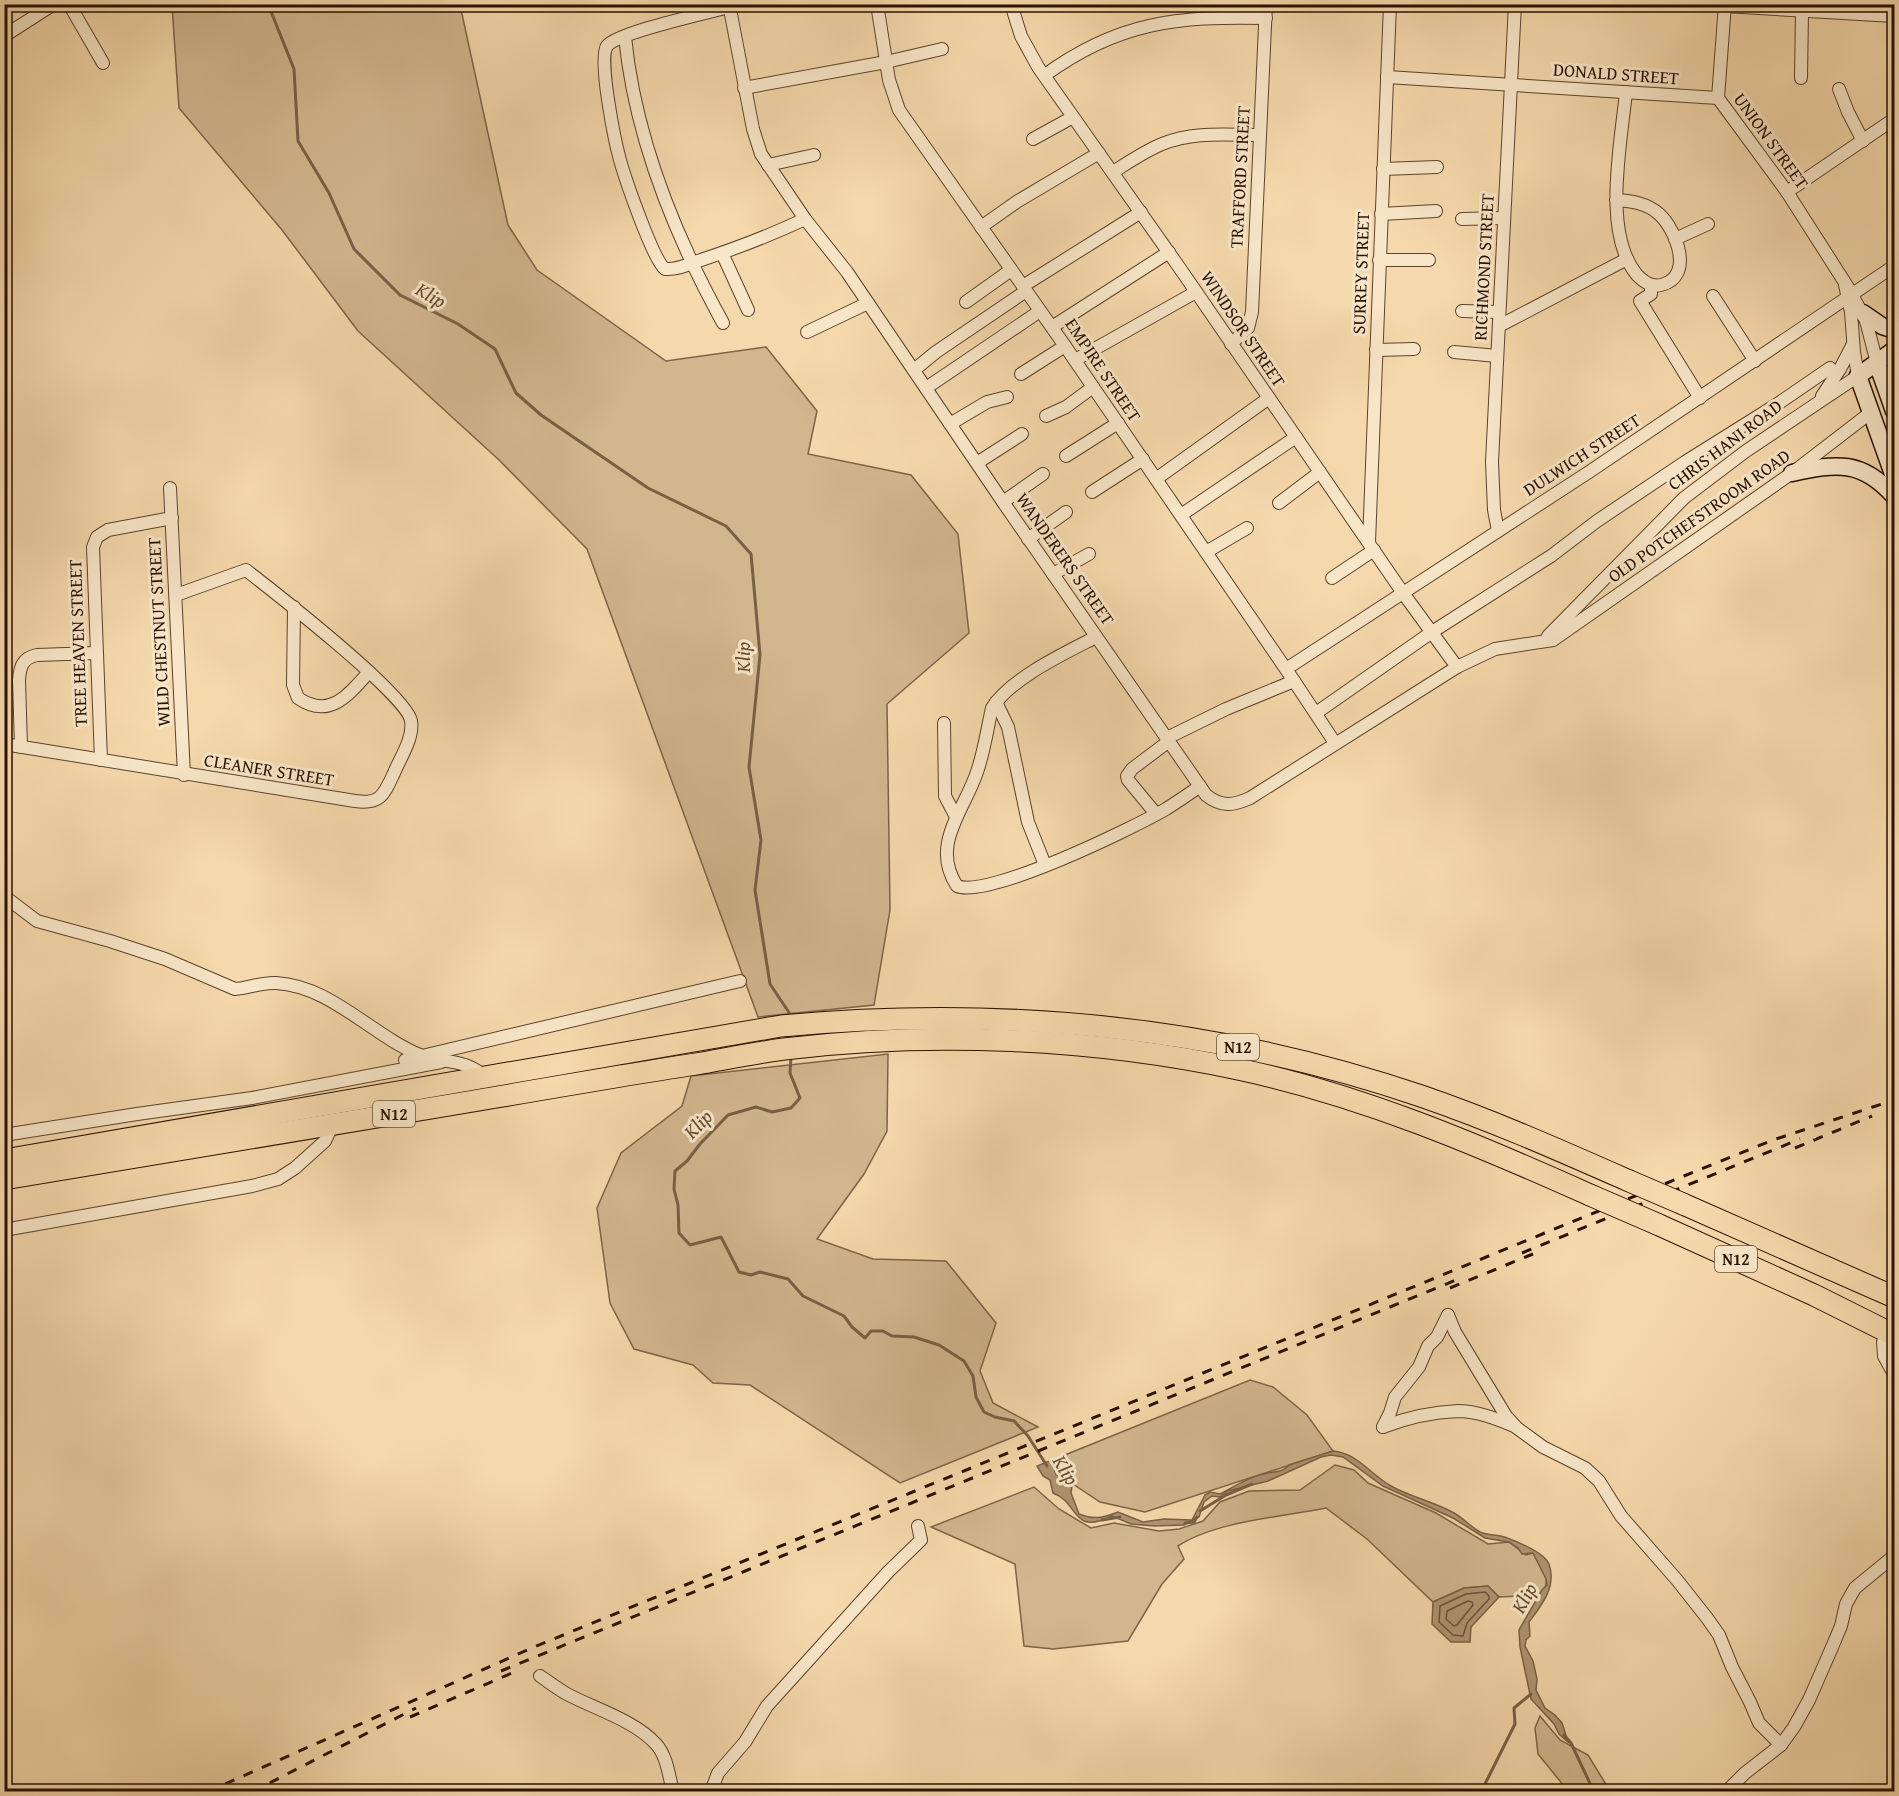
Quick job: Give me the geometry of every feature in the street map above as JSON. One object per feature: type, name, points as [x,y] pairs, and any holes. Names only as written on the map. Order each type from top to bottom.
[{"type":"highway","name":"N12","points":[[4,1160],[782,1026],[935,1018],[1037,1020],[1152,1031],[1231,1046],[1331,1069],[1420,1096],[1497,1124],[1894,1297]]},
{"type":"highway","name":"N12","points":[[4,1179],[783,1049],[931,1040],[1079,1045],[1236,1068],[1324,1091],[1407,1118],[1498,1154],[1657,1224],[1814,1295],[1891,1335]]},
{"type":"highway","points":[[1837,1271],[1894,1292]]},
{"type":"main road","points":[[1863,313],[1892,327]]},
{"type":"main road","name":"CHRIS HANI ROAD","points":[[1858,375],[1894,350]]},
{"type":"main road","points":[[1870,413],[1893,403],[1877,363]]},
{"type":"main road","points":[[1858,375],[1894,477]]},
{"type":"main road","points":[[1792,473],[1828,466],[1854,468],[1872,475],[1894,496]]},
{"type":"street","points":[[4,36],[54,4]]},
{"type":"street","points":[[69,4],[103,63]]},
{"type":"street","name":"EMPIRE STREET","points":[[877,4],[892,93],[899,110],[1075,360],[1335,743]]},
{"type":"street","name":"WINDSOR STREET","points":[[1011,4],[1024,43],[1073,117],[1169,252],[1403,593],[1458,667]]},
{"type":"street","name":"TRAFFORD STREET","points":[[1231,344],[1244,333],[1250,321],[1266,4]]},
{"type":"street","name":"SURREY STREET","points":[[1372,546],[1376,350],[1390,4]]},
{"type":"street","name":"RICHMOND STREET","points":[[1498,531],[1492,490],[1515,4]]},
{"type":"street","points":[[1725,5],[1894,16]]},
{"type":"street","name":"UNION STREET","points":[[1725,5],[1718,98],[1787,192],[1863,313],[1877,363]]},
{"type":"street","points":[[729,6],[625,37],[608,45],[605,57],[606,84],[621,162],[661,266],[668,270],[722,253],[805,219]]},
{"type":"street","name":"WANDERERS STREET","points":[[729,6],[757,145],[768,165],[805,219],[848,272],[1028,539],[1206,795],[1219,803],[1241,802],[1458,667],[1495,649],[1545,642]]},
{"type":"street","points":[[1801,78],[1802,11]]},
{"type":"street","points":[[1045,75],[1064,61],[1101,41],[1138,28],[1195,18],[1266,18]]},
{"type":"street","points":[[625,37],[636,107],[649,154],[692,263],[723,323]]},
{"type":"street","points":[[744,88],[886,62],[942,49]]},
{"type":"street","name":"DONALD STREET","points":[[1387,77],[1718,98]]},
{"type":"street","points":[[1839,89],[1863,141]]},
{"type":"street","points":[[1616,200],[1635,202],[1658,212],[1667,223],[1681,259],[1680,270],[1673,279],[1662,285],[1651,286],[1642,281],[1627,259],[1618,231],[1616,200],[1626,92]]},
{"type":"street","points":[[1033,139],[1073,117]]},
{"type":"street","points":[[1787,192],[1894,119]]},
{"type":"street","points":[[1113,172],[1148,151],[1180,138],[1211,134],[1260,135]]},
{"type":"street","points":[[981,227],[1018,201],[1099,153]]},
{"type":"street","points":[[768,165],[814,155]]},
{"type":"street","points":[[1383,169],[1437,167]]},
{"type":"street","points":[[1381,214],[1436,211]]},
{"type":"street","points":[[914,370],[1024,289],[1141,212]]},
{"type":"street","points":[[1462,219],[1504,218]]},
{"type":"street","points":[[1675,239],[1708,224]]},
{"type":"street","points":[[1052,327],[1169,252]]},
{"type":"street","points":[[722,253],[748,310]]},
{"type":"street","points":[[1499,326],[1627,259]]},
{"type":"street","points":[[1379,260],[1429,260]]},
{"type":"street","name":"DULWICH STREET","points":[[1286,669],[1700,398],[1849,293],[1894,266]]},
{"type":"street","points":[[966,302],[1011,270]]},
{"type":"street","points":[[1651,286],[1652,294],[1640,301],[1700,398]]},
{"type":"street","points":[[1075,360],[1196,292]]},
{"type":"street","name":"UNION STREET","points":[[1849,293],[1858,375]]},
{"type":"street","points":[[1713,296],[1755,361]]},
{"type":"street","points":[[807,332],[868,303]]},
{"type":"street","points":[[926,388],[1040,310]]},
{"type":"street","points":[[1461,311],[1499,312]]},
{"type":"street","points":[[1818,402],[1853,344]]},
{"type":"street","points":[[1021,374],[1065,346]]},
{"type":"street","points":[[1376,350],[1414,349]]},
{"type":"street","points":[[1454,352],[1497,356]]},
{"type":"street","points":[[1316,713],[1431,632],[1551,556],[1597,521],[1830,368]]},
{"type":"street","name":"CHRIS HANI ROAD","points":[[1545,642],[1549,634],[1684,498],[1737,457],[1858,375]]},
{"type":"street","points":[[1046,416],[1066,406],[1093,387]]},
{"type":"street","points":[[950,423],[987,402],[1007,397]]},
{"type":"street","points":[[1156,479],[1269,398]]},
{"type":"street","name":"OLD POTCHEFSTROOM ROAD","points":[[1545,642],[1552,640],[1792,473],[1870,413]]},
{"type":"street","points":[[1066,456],[1118,423]]},
{"type":"street","points":[[977,463],[1022,434]]},
{"type":"street","points":[[1181,515],[1296,437]]},
{"type":"street","points":[[1092,492],[1143,459]]},
{"type":"street","points":[[1279,503],[1320,472]]},
{"type":"street","points":[[1003,502],[1042,474]]},
{"type":"street","name":"WILD CHESTNUT STREET","points":[[170,488],[184,775]]},
{"type":"street","points":[[1028,539],[1066,512]]},
{"type":"street","name":"TREE HEAVEN STREET","points":[[101,760],[92,555],[97,537],[108,530],[172,518]]},
{"type":"street","points":[[1206,552],[1247,528]]},
{"type":"street","points":[[1332,578],[1372,546]]},
{"type":"street","points":[[1053,574],[1089,554]]},
{"type":"street","name":"CLEANER STREET","points":[[4,744],[355,801],[369,803],[380,798],[409,738],[412,722],[404,706],[369,672],[294,607],[246,570],[176,595]]},
{"type":"street","points":[[294,607],[294,685],[297,698],[318,706],[339,703],[369,672]]},
{"type":"street","points":[[1096,636],[1034,671],[996,702],[992,708],[976,777],[948,837],[949,870],[957,886],[962,889],[974,888],[1014,877],[1045,865],[1105,840],[1156,814],[1200,786]]},
{"type":"street","points":[[21,747],[19,680],[23,661],[37,655],[96,653]]},
{"type":"street","points":[[1156,814],[1128,780],[1127,776],[1132,769],[1168,739],[1226,709],[1294,681]]},
{"type":"street","points":[[996,702],[1011,738],[1028,822],[1045,865]]},
{"type":"street","points":[[944,723],[945,796],[956,817]]},
{"type":"street","points":[[4,896],[37,921],[110,940],[154,955],[235,989],[275,982],[303,988],[342,1008],[421,1056],[466,1065],[486,1076]]},
{"type":"street","points":[[405,1060],[741,981]]},
{"type":"street","points":[[4,1135],[252,1098],[446,1061]]},
{"type":"street","points":[[4,1230],[252,1186],[278,1179],[295,1168],[325,1141],[333,1124]]},
{"type":"street","points":[[1518,1428],[1497,1419],[1460,1411],[1419,1417],[1383,1427],[1395,1397],[1419,1367],[1428,1346],[1437,1337],[1448,1315],[1455,1332],[1506,1416],[1543,1446],[1585,1468],[1599,1481],[1628,1524],[1713,1626],[1759,1723],[1781,1745]]},
{"type":"street","points":[[1891,1335],[1884,1356],[1894,1374]]},
{"type":"street","points":[[711,1791],[718,1773],[745,1742],[767,1706],[888,1572],[921,1540],[918,1526]]},
{"type":"street","points":[[1726,1791],[1781,1745],[1794,1727],[1809,1700],[1841,1626],[1846,1604],[1855,1588],[1894,1556]]},
{"type":"street","points":[[540,1676],[565,1693],[603,1710],[643,1733],[657,1745],[664,1758],[673,1791]]},
{"type":"shaded area","points":[[172,5],[460,5],[508,225],[537,270],[666,361],[766,347],[817,411],[808,454],[911,475],[958,534],[969,633],[887,704],[890,910],[874,1005],[758,1017],[587,549],[499,460],[358,331],[282,230],[179,108]]},
{"type":"shaded area","points":[[888,1054],[887,1131],[864,1174],[817,1239],[873,1259],[946,1261],[996,1323],[980,1371],[993,1403],[1038,1427],[900,1483],[750,1385],[713,1383],[693,1365],[634,1349],[610,1303],[597,1208],[621,1153],[682,1106],[691,1076]]},
{"type":"shaded area","points":[[1250,1380],[1273,1387],[1307,1415],[1333,1451],[1145,1512],[1100,1502],[1073,1484],[1060,1457]]},
{"type":"shaded area","points":[[1335,1465],[1354,1470],[1368,1483],[1436,1513],[1488,1544],[1509,1542],[1526,1555],[1533,1553],[1546,1579],[1541,1595],[1499,1597],[1488,1586],[1464,1588],[1433,1602],[1367,1539],[1326,1508],[1230,1525],[1193,1538],[1178,1546],[1184,1559],[1162,1584],[1128,1641],[1053,1649],[1024,1646],[1015,1564],[931,1527],[1034,1487],[1059,1509],[1091,1528],[1114,1523],[1159,1531],[1179,1529],[1203,1521],[1220,1502],[1249,1491],[1300,1490]]},
{"type":"shaded area","points":[[1540,1716],[1560,1740],[1588,1755],[1610,1791],[1568,1791],[1538,1754],[1535,1728]]},
{"type":"water","points":[[1333,1451],[1356,1460],[1398,1490],[1454,1513],[1480,1532],[1518,1542],[1537,1552],[1546,1560],[1551,1572],[1551,1581],[1543,1603],[1529,1622],[1530,1636],[1525,1646],[1533,1661],[1537,1679],[1536,1690],[1545,1708],[1562,1723],[1568,1742],[1531,1699],[1520,1647],[1519,1630],[1547,1585],[1533,1553],[1522,1554],[1509,1542],[1485,1538],[1453,1518],[1383,1486],[1343,1457],[1331,1455],[1321,1457],[1268,1481],[1228,1491],[1220,1497],[1212,1496],[1204,1502],[1199,1517],[1184,1525],[1154,1526],[1131,1524],[1112,1516],[1099,1521],[1082,1520],[1062,1498],[1053,1493],[1050,1480],[1043,1476],[1037,1466],[1052,1460],[1056,1475],[1067,1479],[1072,1486],[1071,1493],[1079,1514],[1084,1516],[1098,1518],[1118,1512],[1143,1522],[1164,1519],[1192,1520],[1205,1495],[1210,1492],[1220,1494],[1255,1476],[1281,1471],[1289,1465]]},
{"type":"water","points":[[1488,1586],[1499,1597],[1471,1627],[1470,1642],[1451,1642],[1432,1624],[1433,1602],[1464,1588]]},
{"type":"waterway","name":"Klip","points":[[268,4],[294,69],[298,141],[329,193],[354,249],[400,295],[458,324],[495,349],[516,393],[541,415],[648,488],[726,526],[751,554],[760,655],[749,767],[761,840],[755,890],[770,984],[792,1017]]},
{"type":"waterway","name":"Klip","points":[[791,1056],[790,1073],[800,1098],[791,1108],[772,1112],[756,1107],[728,1115],[687,1161],[675,1171],[674,1189],[678,1205],[679,1233],[690,1245],[721,1237],[739,1272],[751,1275],[760,1272],[788,1279],[803,1296],[844,1316],[852,1327],[865,1338],[871,1331],[883,1331],[892,1336],[914,1337],[939,1345],[964,1361],[973,1376],[976,1397],[984,1412],[1014,1421],[1028,1436],[1047,1466]]},
{"type":"waterway","name":"Klip","points":[[1200,1511],[1226,1495],[1252,1484]]},
{"type":"waterway","name":"Klip","points":[[1102,1520],[1120,1517]]},
{"type":"waterway","name":"Klip","points":[[1185,1523],[1194,1522],[1197,1517]]},
{"type":"waterway","points":[[1481,1792],[1515,1724],[1514,1708],[1531,1694]]},
{"type":"waterway","name":"Klip","points":[[1564,1735],[1571,1743],[1594,1792]]},
{"type":"railway","points":[[207,1792],[534,1647],[1773,1140],[1894,1100]]},
{"type":"railway","points":[[1795,1148],[1872,1116]]},
{"type":"railway","points":[[1522,1253],[1800,1139]]},
{"type":"railway","points":[[1450,1288],[1533,1254]]},
{"type":"railway","points":[[501,1671],[1456,1280]]},
{"type":"railway","points":[[410,1717],[512,1673]]},
{"type":"railway","points":[[252,1792],[416,1708]]}]
